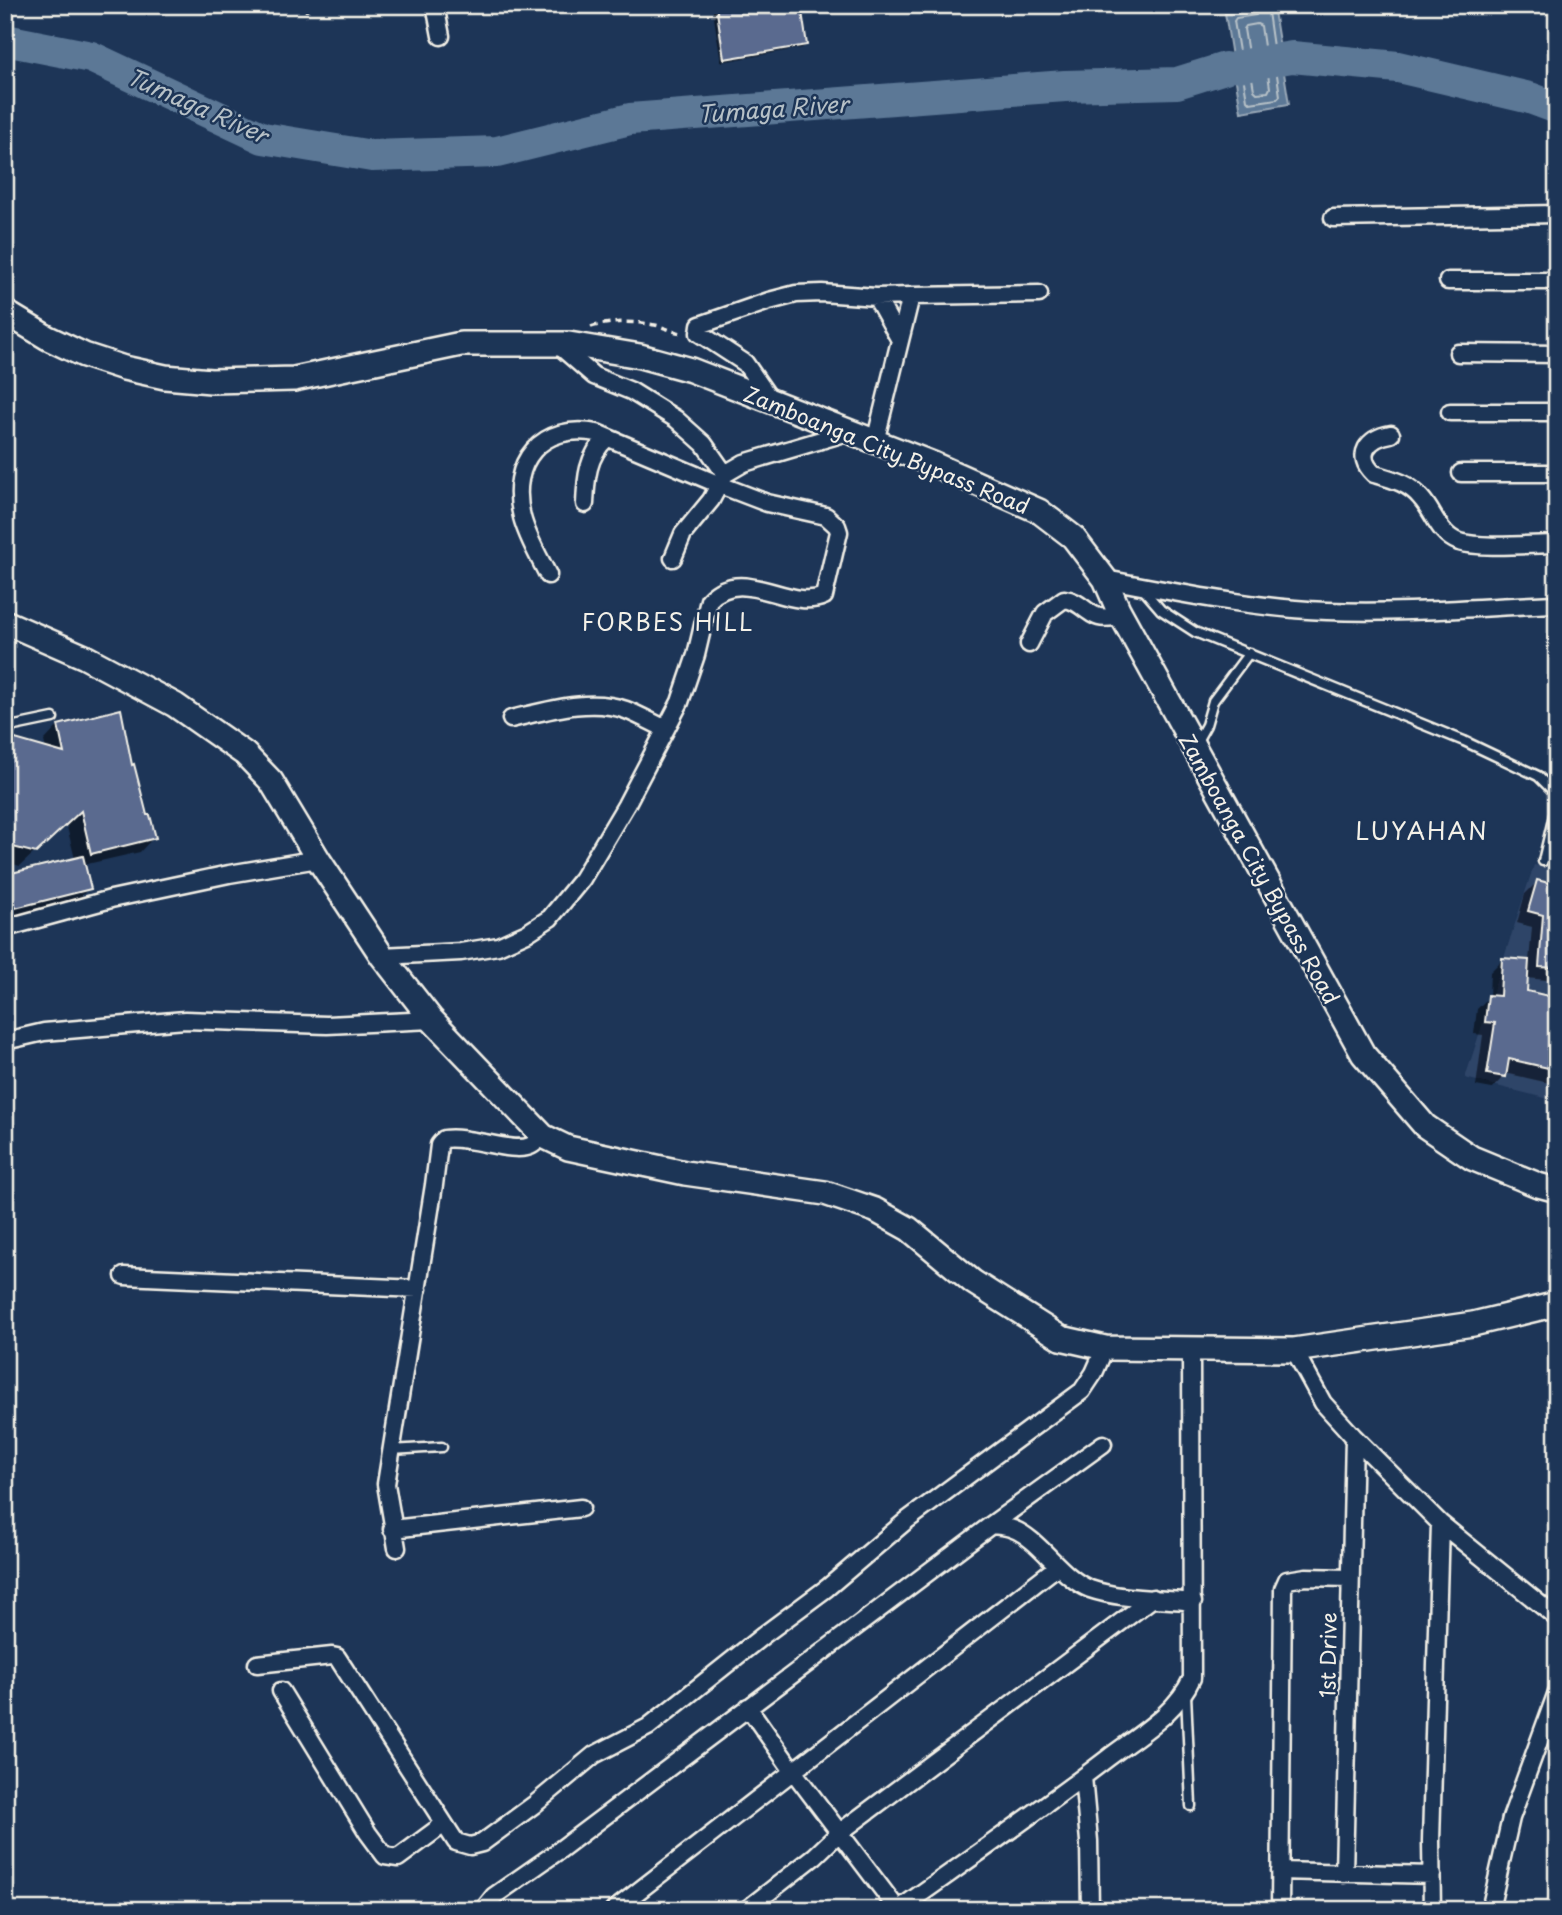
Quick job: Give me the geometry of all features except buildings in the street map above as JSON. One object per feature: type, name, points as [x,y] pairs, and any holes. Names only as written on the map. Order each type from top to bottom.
[{"type":"main road","name":"Zamboanga City Bypass Road","points":[[5,312],[48,338],[84,355],[165,377],[211,381],[294,379],[461,344],[563,343],[640,356],[691,370],[933,464],[1039,511],[1073,537],[1105,579],[1122,616],[1363,1054],[1425,1126],[1472,1158],[1557,1190]]},
{"type":"main road","points":[[5,622],[85,657],[175,705],[245,754],[271,781],[382,957],[432,1020],[544,1136],[568,1148],[685,1173],[825,1193],[875,1210],[909,1229],[973,1282],[1062,1338],[1105,1348],[1294,1350],[1473,1324],[1557,1304]]},
{"type":"street","points":[[435,5],[441,36]]},
{"type":"street","points":[[1333,218],[1557,214]]},
{"type":"street","points":[[1448,281],[1557,281]]},
{"type":"street","points":[[772,402],[745,363],[699,333],[700,325],[796,294],[876,297],[1039,294]]},
{"type":"street","points":[[875,442],[911,296]]},
{"type":"street","points":[[876,297],[900,340]]},
{"type":"street","points":[[563,343],[594,376],[631,391],[676,419],[704,444],[722,480]]},
{"type":"street","points":[[1458,353],[1557,354]]},
{"type":"street","points":[[1450,412],[1557,412]]},
{"type":"street","points":[[382,957],[461,952],[498,946],[527,933],[550,918],[582,879],[625,806],[680,702],[696,655],[709,600],[728,587],[746,586],[809,600],[824,596],[838,540],[837,526],[826,516],[767,503],[722,480],[597,433],[565,431],[538,443],[522,469],[519,492],[521,516],[531,543],[548,575]]},
{"type":"street","points":[[673,558],[683,534],[722,480],[744,463],[848,432]]},
{"type":"street","points":[[1391,434],[1373,439],[1367,447],[1366,460],[1370,470],[1408,486],[1422,499],[1436,523],[1457,541],[1490,545],[1557,544]]},
{"type":"street","points":[[586,504],[586,479],[593,454],[607,438]]},
{"type":"street","points":[[1461,472],[1557,473]]},
{"type":"street","points":[[1105,579],[1252,604],[1327,611],[1557,604]]},
{"type":"street","points":[[1029,644],[1045,613],[1064,599],[1073,600],[1094,616],[1122,616]]},
{"type":"street","points":[[511,719],[573,706],[595,706],[623,709],[666,729]]},
{"type":"street","points":[[5,928],[111,899],[229,874],[318,859]]},
{"type":"street","points":[[5,1041],[44,1032],[185,1020],[327,1025],[432,1020]]},
{"type":"street","points":[[397,1548],[386,1484],[434,1185],[436,1156],[441,1141],[456,1138],[520,1149],[532,1146],[544,1136]]},
{"type":"street","points":[[124,1276],[418,1289]]},
{"type":"street","points":[[257,1664],[337,1657],[456,1842],[470,1846],[482,1843],[594,1755],[648,1727],[827,1588],[906,1521],[1082,1391],[1105,1348]]},
{"type":"street","points":[[748,1707],[898,1910],[1083,1777],[1172,1709],[1192,1678],[1191,1350]]},
{"type":"street","points":[[1294,1350],[1323,1403],[1354,1437],[1440,1523],[1557,1618]]},
{"type":"street","name":"1st Drive","points":[[1344,1874],[1354,1437]]},
{"type":"street","points":[[483,1910],[494,1896],[557,1852],[991,1525],[1103,1444]]},
{"type":"street","points":[[392,1529],[581,1508]]},
{"type":"street","points":[[1432,1910],[1440,1523]]},
{"type":"street","points":[[991,1525],[1012,1528],[1020,1533],[1058,1566],[1089,1588],[1123,1596],[1193,1602]]},
{"type":"street","points":[[614,1910],[1058,1566]]},
{"type":"street","points":[[1280,1910],[1283,1589],[1287,1580],[1297,1577],[1349,1578]]},
{"type":"street","points":[[746,1910],[815,1856],[839,1833],[1153,1598]]},
{"type":"street","points":[[282,1691],[368,1833],[385,1856],[398,1858],[444,1824]]},
{"type":"street","points":[[1490,1910],[1511,1818],[1557,1692]]},
{"type":"street","points":[[1083,1777],[1089,1842],[1090,1910]]},
{"type":"street","points":[[1280,1871],[1432,1875]]},
{"type":"lane","points":[[1140,586],[1161,610],[1195,632],[1464,741],[1538,776],[1553,791],[1556,807],[1543,861]]},
{"type":"lane","points":[[1194,747],[1206,725],[1213,701],[1250,653]]},
{"type":"lane","points":[[5,728],[53,718]]},
{"type":"lane","points":[[391,1450],[442,1447]]},
{"type":"lane","points":[[1186,1691],[1191,1806]]},
{"type":"path","points":[[306,5],[307,17]]},
{"type":"path","points":[[563,343],[588,327],[604,323],[656,325],[676,332],[699,333]]},
{"type":"shaded area","points":[[1534,865],[1557,870],[1557,1101],[1465,1078]]},
{"type":"water","points":[[1273,5],[1289,104],[1241,112],[1225,13]]},
{"type":"waterway","name":"Tumaga River","points":[[5,40],[91,57],[263,138],[372,156],[497,152],[630,119],[1065,86],[1177,83],[1225,68]]},
{"type":"waterway","name":"Tumaga River","points":[[1239,66],[1292,57],[1398,67],[1530,98],[1557,108]]},
{"type":"waterway","name":"Tumaga River","points":[[1225,68],[1233,67]]},
{"type":"district","name":"FORBES HILL","points":[[668,621]]},
{"type":"district","name":"LUYAHAN","points":[[1422,830]]}]
